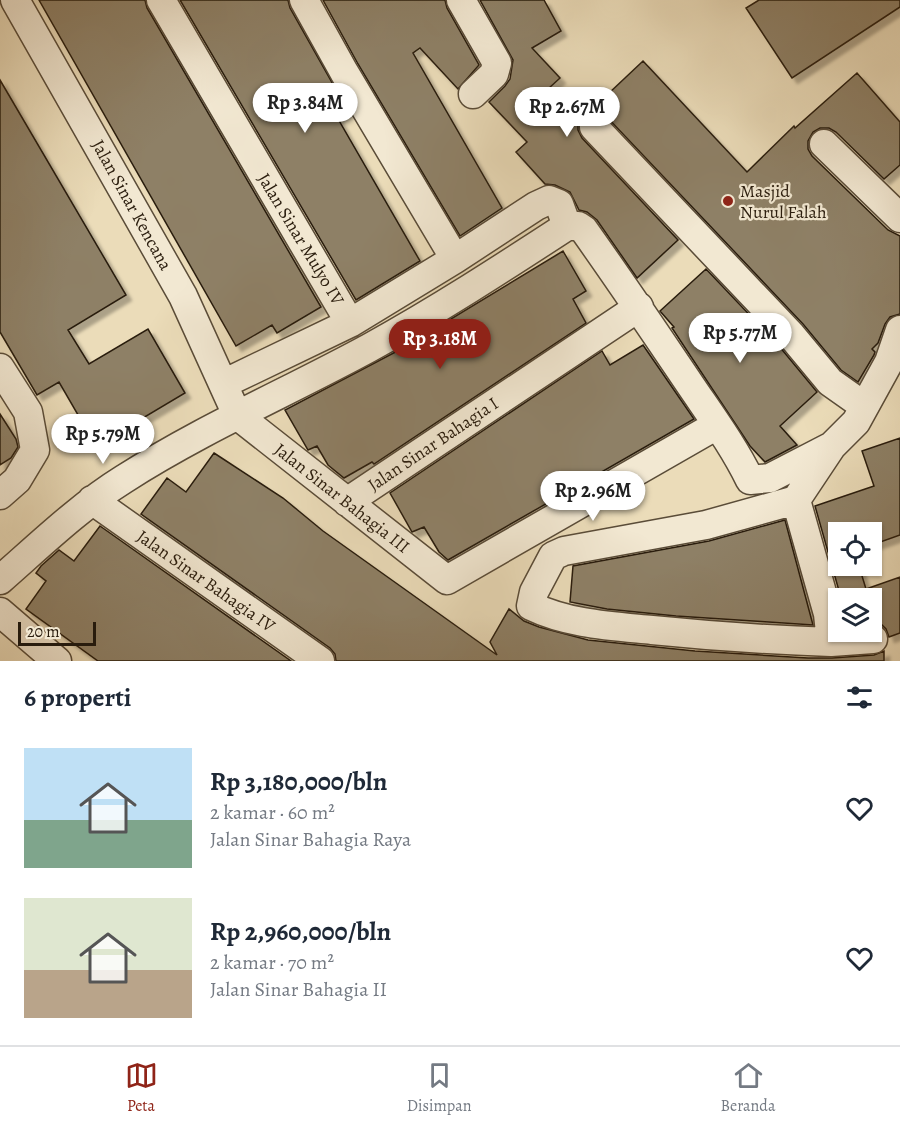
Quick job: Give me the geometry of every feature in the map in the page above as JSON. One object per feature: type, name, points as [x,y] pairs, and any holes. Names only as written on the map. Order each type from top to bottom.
[{"type":"street","points":[[0,3],[5,0]]},
{"type":"street","name":"Jalan Sinar Kencana","points":[[15,0],[183,296],[237,415]]},
{"type":"street","name":"Jalan Sinar Mulyo IV","points":[[160,0],[350,323]]},
{"type":"street","points":[[304,0],[455,259]]},
{"type":"street","points":[[461,0],[497,63],[494,74],[473,94]]},
{"type":"street","points":[[594,127],[791,335],[830,382],[864,406]]},
{"type":"street","points":[[824,144],[900,218]]},
{"type":"street","points":[[223,384],[350,323],[549,200],[559,204],[567,226]]},
{"type":"street","points":[[0,580],[92,500],[124,478],[237,415],[366,349],[451,302],[567,226],[578,226],[584,230],[639,307],[717,425],[750,480],[770,478],[832,446]]},
{"type":"street","name":"Jalan Sinar Bahagia I","points":[[347,502],[639,307]]},
{"type":"street","points":[[828,642],[674,633],[609,626],[550,615],[531,606],[534,592],[553,556],[564,551],[706,525],[796,500],[832,446],[856,422],[889,363],[900,330]]},
{"type":"street","points":[[0,368],[28,412],[35,450],[16,480],[0,495]]},
{"type":"street","name":"Jalan Sinar Bahagia III","points":[[237,415],[447,580],[717,425]]},
{"type":"street","name":"Jalan Sinar Bahagia IV","points":[[92,500],[320,661]]},
{"type":"street","points":[[796,500],[828,614]]},
{"type":"street","points":[[0,612],[48,660]]},
{"type":"building","points":[[39,0],[145,0],[147,8],[321,307],[277,333],[272,325],[236,346]]},
{"type":"building","points":[[180,0],[288,0],[290,8],[348,111],[337,117],[420,261],[356,300]]},
{"type":"building","points":[[323,0],[445,0],[447,8],[479,65],[458,89],[420,48],[413,53],[502,208],[460,236],[358,64]]},
{"type":"building","points":[[480,0],[544,0],[561,31],[532,48],[560,78],[548,89],[578,122],[578,130],[582,138],[678,240],[637,278],[597,220],[587,212],[579,210],[570,192],[555,185],[545,184],[516,152],[527,142],[489,102],[510,79],[513,60]]},
{"type":"building","points":[[759,0],[900,0],[900,7],[792,78],[746,8]]},
{"type":"building","points":[[643,61],[747,172],[794,126],[795,128],[857,73],[900,122],[900,165],[884,179],[836,132],[829,128],[820,128],[813,132],[808,141],[808,149],[812,156],[888,230],[900,236],[900,314],[890,317],[885,324],[878,343],[872,349],[875,352],[874,355],[858,382],[841,370],[803,324],[606,116],[598,111],[590,111]]},
{"type":"building","points":[[0,80],[126,295],[68,330],[89,364],[148,329],[185,393],[96,446],[59,382],[37,395],[0,332]]},
{"type":"building","points":[[563,251],[586,291],[573,299],[586,323],[374,464],[372,462],[344,478],[328,465],[317,446],[308,450],[285,410],[403,348]]},
{"type":"building","points":[[706,269],[779,346],[817,392],[780,426],[797,445],[765,462],[750,446],[672,328],[674,327],[660,311]]},
{"type":"building","points":[[643,345],[694,419],[448,560],[439,552],[424,527],[412,532],[390,493],[602,351],[610,365]]},
{"type":"building","points":[[0,414],[16,439],[18,447],[11,458],[0,465]]},
{"type":"building","points":[[900,438],[900,535],[882,541],[882,522],[828,522],[828,552],[815,506],[874,486],[862,451]]},
{"type":"building","points":[[214,453],[283,498],[323,531],[497,655],[490,642],[509,609],[524,621],[539,627],[588,640],[695,651],[808,658],[874,655],[884,651],[884,661],[336,661],[335,654],[330,648],[141,514],[167,478],[186,492]]},
{"type":"building","points":[[785,520],[813,625],[676,616],[607,609],[570,602],[573,566],[709,541]]},
{"type":"building","points":[[100,526],[291,661],[98,661],[26,609],[46,581],[36,573],[41,566],[59,550],[74,561]]},
{"type":"building","points":[[835,576],[862,576],[866,588],[838,588]]},
{"type":"building","points":[[900,577],[900,633],[889,637],[882,625],[882,588],[869,588]]},
{"type":"place","name":"Masjid Nurul Falah","points":[[728,201]]}]
